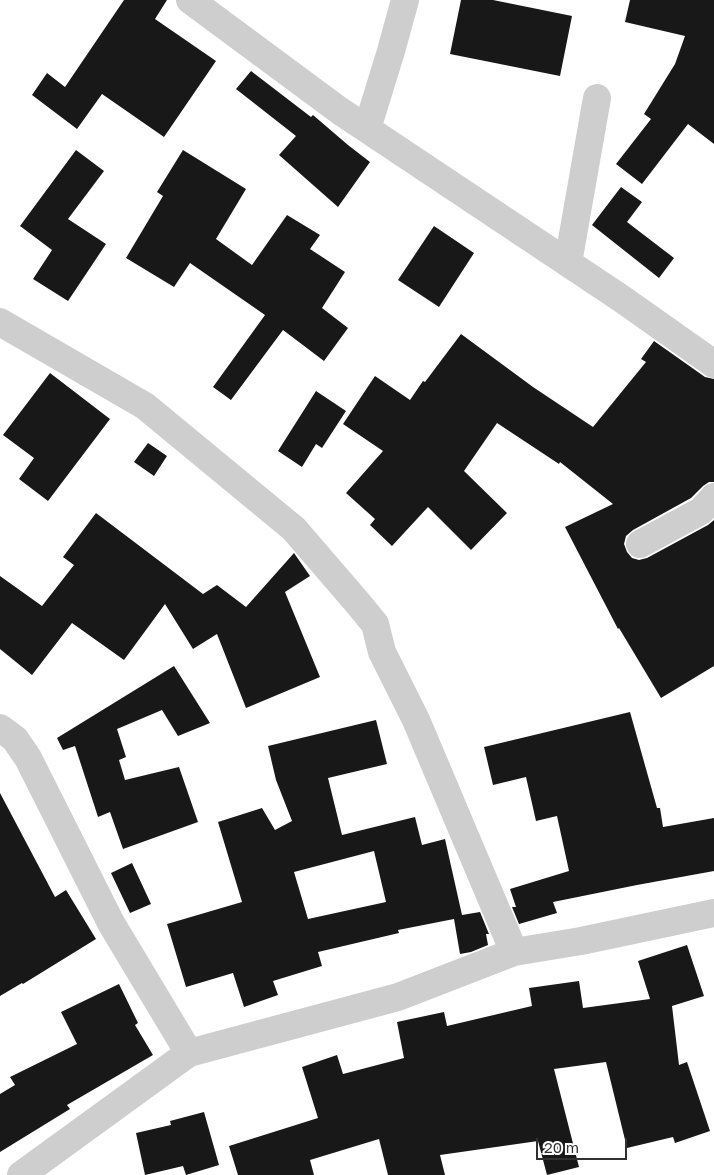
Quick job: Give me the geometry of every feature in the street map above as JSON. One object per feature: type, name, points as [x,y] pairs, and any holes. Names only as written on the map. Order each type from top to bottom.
[{"type":"street","points":[[190,0],[340,112],[622,299],[714,364]]},
{"type":"street","points":[[367,130],[405,0]]},
{"type":"street","points":[[568,263],[597,98]]},
{"type":"street","points":[[0,322],[146,406],[294,529],[375,624],[382,652],[416,720],[514,952]]},
{"type":"street","points":[[640,544],[701,511],[714,497]]},
{"type":"street","points":[[0,728],[14,739],[28,758],[111,923],[189,1053]]},
{"type":"street","points":[[21,1175],[189,1053],[398,997],[514,952],[581,941],[714,913]]},
{"type":"building","points":[[124,0],[167,0],[155,19],[216,61],[164,137],[102,94],[77,129],[32,95],[47,73],[65,87]]},
{"type":"building","points":[[461,0],[493,0],[572,16],[560,76],[450,54]]},
{"type":"building","points":[[630,0],[714,0],[714,144],[688,124],[642,184],[616,164],[651,119],[644,114],[675,64],[685,36],[625,22]]},
{"type":"building","points":[[251,71],[311,117],[313,115],[370,162],[338,207],[279,155],[296,136],[236,89]]},
{"type":"building","points":[[76,150],[104,171],[68,219],[106,244],[68,301],[33,279],[52,250],[20,226]]},
{"type":"building","points":[[183,150],[246,189],[216,239],[252,265],[287,215],[320,235],[310,249],[345,272],[322,308],[348,328],[324,361],[283,330],[231,400],[213,387],[265,315],[190,263],[174,287],[126,258],[163,196],[157,192]]},
{"type":"building","points":[[621,187],[642,202],[627,222],[674,258],[659,278],[592,225]]},
{"type":"building","points":[[434,226],[474,253],[439,307],[398,280]]},
{"type":"building","points":[[461,334],[533,387],[593,427],[646,362],[641,359],[654,341],[705,377],[714,379],[714,482],[709,482],[691,498],[633,530],[626,536],[624,544],[632,558],[639,560],[647,558],[714,520],[714,666],[661,698],[618,629],[565,527],[613,504],[560,462],[559,464],[497,423],[464,471],[507,513],[471,550],[428,507],[392,546],[370,525],[375,519],[346,493],[383,451],[343,424],[375,376],[410,400]]},
{"type":"building","points":[[50,373],[110,419],[48,501],[19,479],[34,458],[3,435]]},
{"type":"building","points":[[316,391],[346,411],[322,448],[316,444],[302,467],[278,451]]},
{"type":"building","points":[[148,443],[167,456],[154,476],[134,462]]},
{"type":"building","points":[[96,513],[203,594],[217,585],[246,607],[294,553],[310,576],[285,592],[320,677],[246,708],[217,634],[193,649],[165,604],[124,660],[72,623],[32,675],[0,649],[0,576],[42,606],[74,565],[63,557]]},
{"type":"building","points":[[174,666],[210,723],[178,736],[162,710],[117,729],[126,757],[119,760],[125,780],[179,767],[198,822],[123,849],[110,812],[98,817],[75,746],[63,750],[57,738]]},
{"type":"building","points":[[630,712],[657,808],[660,808],[663,827],[714,818],[714,871],[553,902],[557,913],[519,924],[512,907],[516,907],[510,889],[569,871],[557,816],[536,821],[526,777],[493,785],[484,747]]},
{"type":"building","points":[[376,720],[387,764],[328,778],[342,835],[415,817],[422,845],[445,839],[462,915],[480,912],[489,934],[486,934],[488,945],[460,954],[454,919],[398,930],[399,933],[318,952],[322,966],[273,981],[278,995],[244,1007],[233,973],[186,987],[167,924],[242,902],[218,822],[262,808],[275,830],[292,821],[276,780],[268,746]],"holes":[[[374,851],[386,902],[308,919],[294,872]]]},
{"type":"building","points":[[0,793],[55,897],[66,890],[96,939],[0,996]]},
{"type":"building","points":[[132,863],[151,904],[130,913],[111,873]]},
{"type":"building","points":[[687,945],[704,996],[672,1006],[679,1065],[687,1062],[710,1131],[675,1143],[673,1137],[627,1148],[606,1062],[554,1069],[579,1167],[547,1175],[538,1141],[440,1155],[445,1175],[388,1175],[379,1139],[310,1160],[314,1175],[238,1175],[229,1146],[318,1118],[302,1067],[337,1055],[343,1074],[404,1058],[397,1022],[444,1012],[447,1026],[532,1006],[529,988],[579,981],[583,1008],[650,999],[638,961]]},
{"type":"building","points":[[119,984],[138,1023],[135,1025],[153,1055],[67,1105],[70,1109],[0,1152],[0,1094],[15,1085],[10,1077],[77,1044],[61,1012]]},
{"type":"building","points":[[204,1112],[219,1165],[186,1175],[183,1166],[145,1175],[136,1133],[171,1125],[170,1121]]}]
